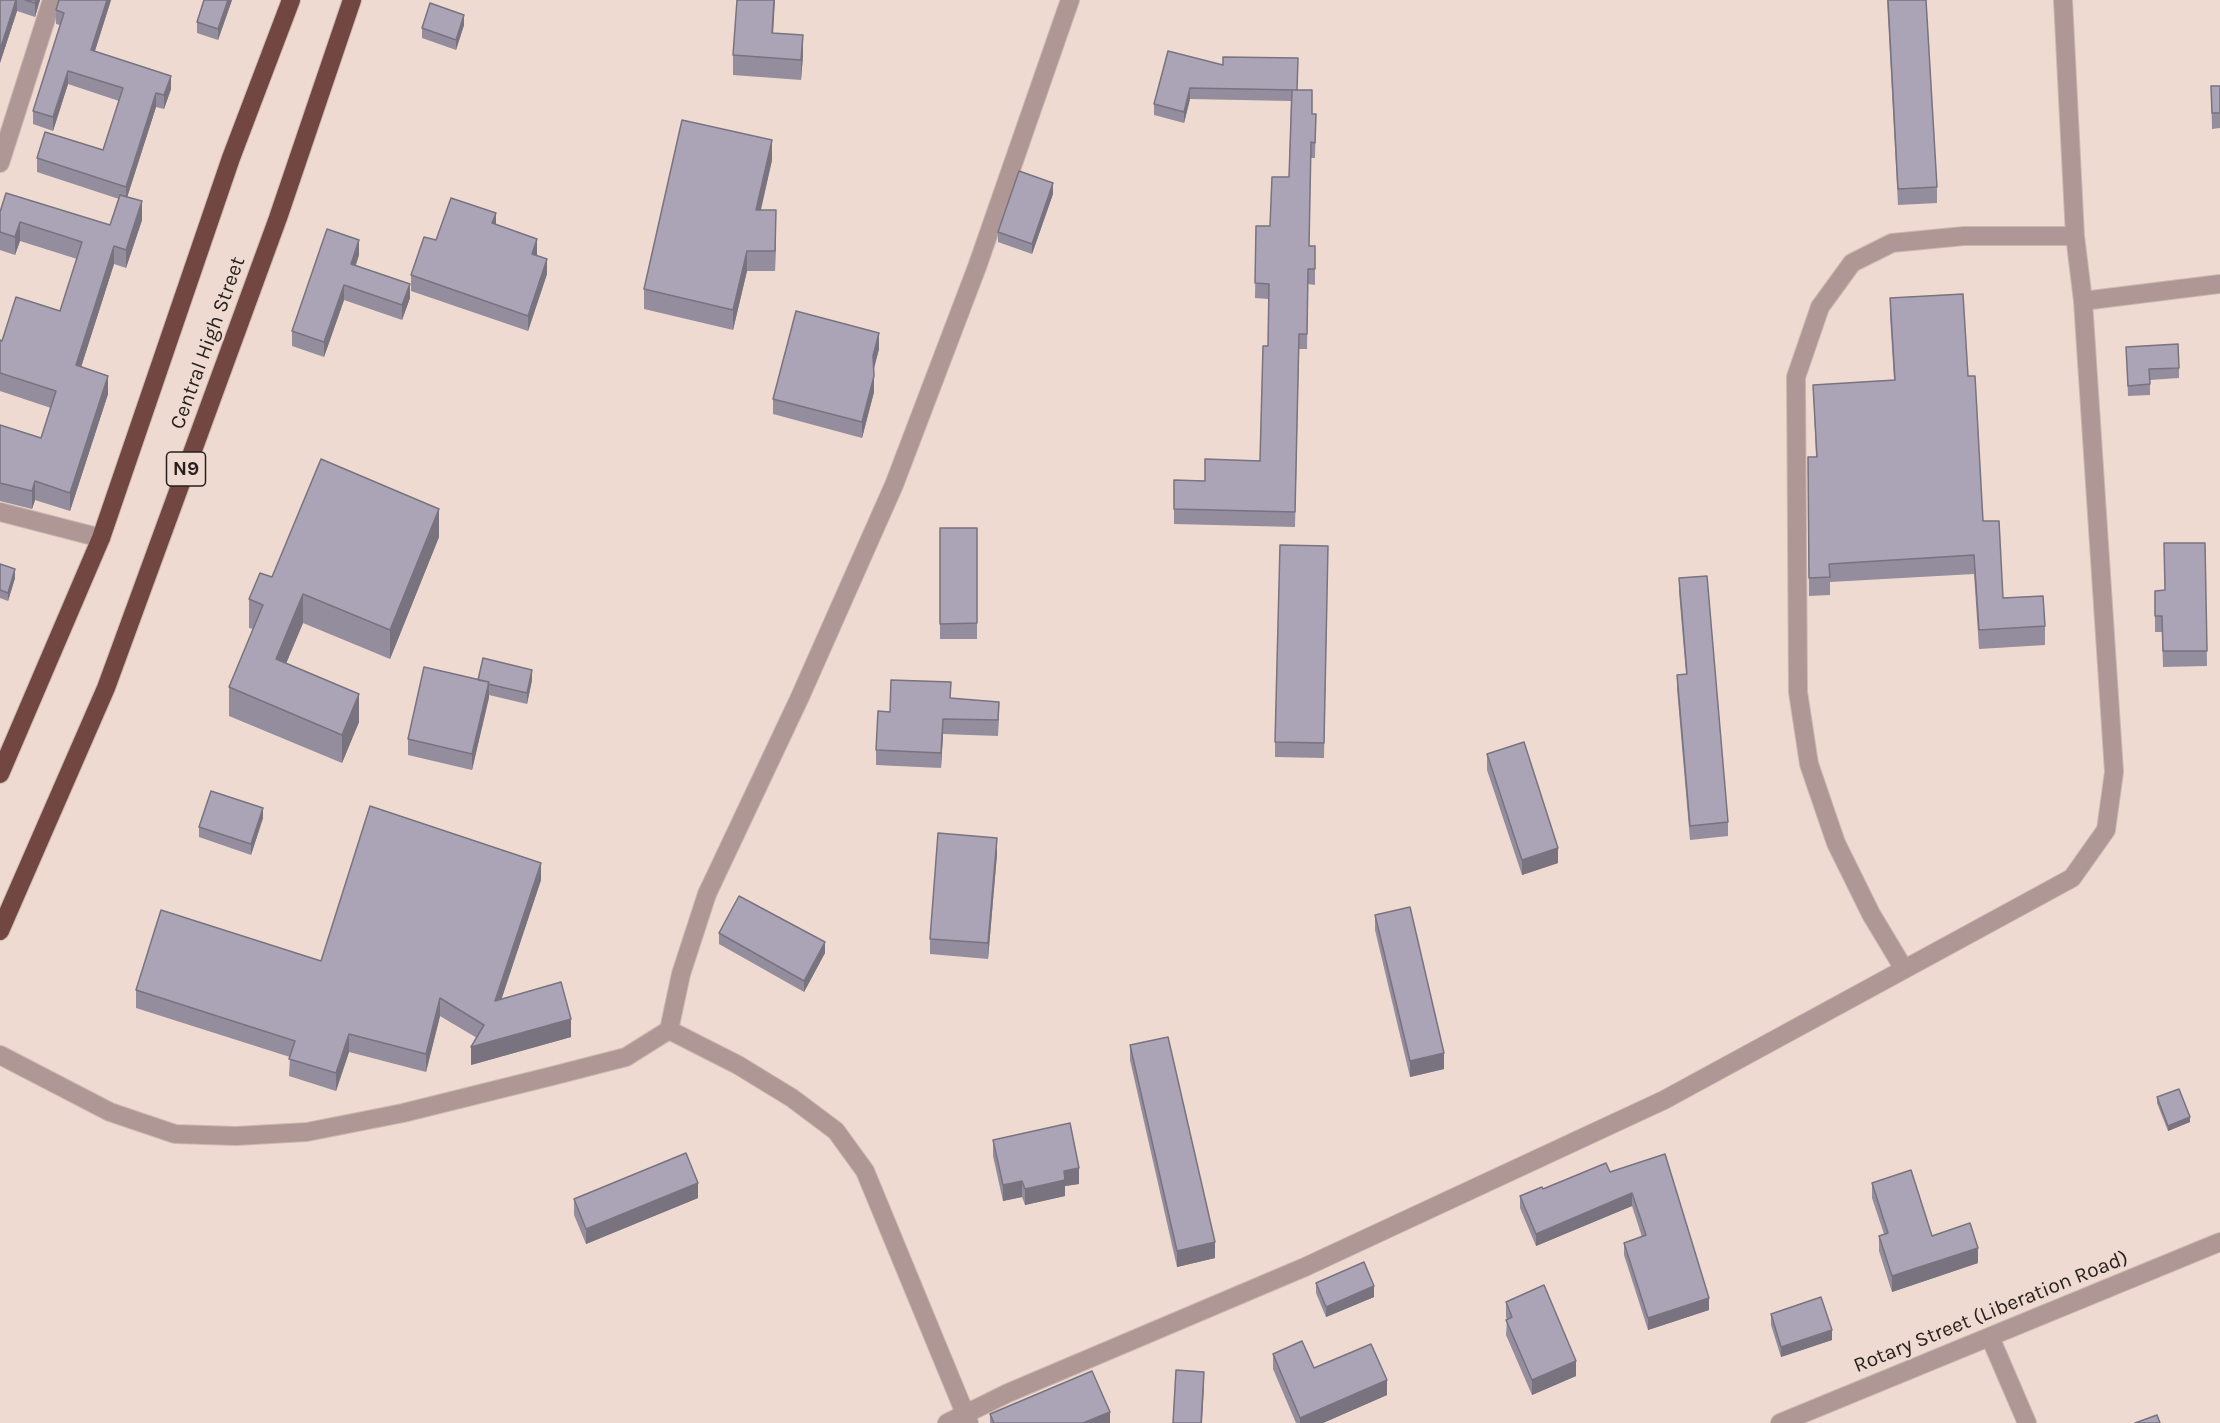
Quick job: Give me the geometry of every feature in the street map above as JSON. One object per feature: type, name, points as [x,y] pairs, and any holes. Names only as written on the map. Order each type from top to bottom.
[{"type":"highway","name":"Central High Street","points":[[0,774],[101,538],[231,158],[291,0]]},
{"type":"highway","name":"Central High Street","points":[[0,931],[106,688],[279,218],[352,0]]},
{"type":"street","points":[[0,163],[52,0]]},
{"type":"street","points":[[0,1055],[110,1112],[175,1134],[236,1136],[307,1132],[403,1113],[506,1088],[626,1057],[669,1030],[681,974],[708,894],[800,697],[894,485],[977,267],[1070,0]]},
{"type":"street","points":[[946,1423],[967,1419],[1008,1393],[1305,1267],[1664,1100],[2072,878],[2106,830],[2114,771],[2083,301],[2075,236],[2063,0]]},
{"type":"street","points":[[1904,969],[1871,914],[1836,843],[1809,764],[1798,692],[1796,377],[1820,307],[1852,263],[1892,243],[1964,236],[2075,236]]},
{"type":"street","points":[[2083,301],[2220,284]]},
{"type":"street","points":[[0,512],[101,538]]},
{"type":"street","points":[[669,1030],[747,1071],[792,1098],[836,1131],[865,1171],[967,1419]]},
{"type":"street","name":"Rotary Street (Liberation Road)","points":[[1780,1423],[2220,1242]]},
{"type":"street","points":[[1990,1337],[2027,1423]]},
{"type":"building","points":[[0,0],[16,0],[0,50]]},
{"type":"building","points":[[59,0],[107,0],[91,50],[171,76],[164,95],[156,93],[126,187],[37,158],[45,132],[103,150],[123,88],[68,71],[53,117],[33,111],[64,13],[56,10]]},
{"type":"building","points":[[204,0],[228,0],[218,29],[197,22]]},
{"type":"building","points":[[737,0],[774,0],[772,33],[803,35],[801,60],[733,55]]},
{"type":"building","points":[[1888,0],[1926,0],[1937,187],[1898,189]]},
{"type":"building","points":[[430,3],[464,15],[456,40],[422,28]]},
{"type":"building","points":[[1168,51],[1223,65],[1223,57],[1298,58],[1297,90],[1190,88],[1184,112],[1154,104]]},
{"type":"building","points":[[2211,86],[2220,86],[2220,113],[2212,113]]},
{"type":"building","points":[[1292,90],[1312,90],[1312,114],[1316,114],[1315,143],[1311,142],[1309,246],[1315,246],[1315,269],[1308,269],[1307,334],[1299,334],[1295,512],[1174,509],[1174,480],[1205,481],[1205,459],[1260,461],[1263,346],[1268,346],[1269,284],[1255,283],[1256,226],[1270,226],[1272,177],[1289,177]]},
{"type":"building","points":[[682,120],[772,140],[756,210],[776,210],[775,251],[747,251],[733,310],[644,289]]},
{"type":"building","points":[[1019,171],[1053,183],[1032,244],[998,232]]},
{"type":"building","points":[[6,193],[110,225],[120,195],[142,201],[126,250],[114,246],[76,365],[108,376],[70,493],[35,481],[32,491],[0,483],[0,425],[41,438],[56,391],[0,373],[0,340],[2,341],[16,297],[60,311],[82,242],[20,222],[15,237],[0,232],[0,212]]},
{"type":"building","points":[[451,198],[496,213],[492,223],[537,239],[532,254],[547,259],[528,316],[411,275],[424,237],[436,240]]},
{"type":"building","points":[[327,229],[359,240],[351,264],[410,284],[402,305],[344,285],[324,342],[292,331]]},
{"type":"building","points":[[1963,294],[1968,376],[1975,376],[1983,521],[1999,521],[2003,598],[2043,596],[2045,626],[1979,630],[1974,555],[1829,564],[1830,577],[1809,578],[1808,457],[1817,457],[1813,385],[1895,380],[1890,298]]},
{"type":"building","points":[[796,311],[879,333],[873,356],[874,376],[862,422],[773,399]]},
{"type":"building","points":[[2178,344],[2179,368],[2149,369],[2150,384],[2128,386],[2126,347]]},
{"type":"building","points":[[321,459],[439,509],[390,630],[303,594],[276,659],[359,694],[342,735],[229,687],[263,605],[249,599],[260,573],[272,577]]},
{"type":"building","points":[[940,528],[977,528],[977,623],[940,624]]},
{"type":"building","points":[[2164,543],[2205,543],[2207,651],[2163,651],[2162,616],[2155,616],[2155,591],[2165,590]]},
{"type":"building","points":[[1280,545],[1328,546],[1324,743],[1275,742]]},
{"type":"building","points":[[0,564],[15,569],[8,593],[0,590]]},
{"type":"building","points":[[1707,576],[1728,822],[1690,826],[1677,675],[1687,674],[1679,578]]},
{"type":"building","points":[[483,658],[532,670],[527,693],[478,680]]},
{"type":"building","points":[[424,667],[489,682],[472,754],[408,739]]},
{"type":"building","points":[[891,680],[951,682],[950,698],[999,702],[998,720],[943,719],[941,753],[876,750],[878,711],[890,712]]},
{"type":"building","points":[[1524,742],[1558,848],[1522,860],[1487,754]]},
{"type":"building","points":[[211,791],[263,808],[251,844],[199,827]]},
{"type":"building","points":[[370,806],[541,863],[495,1001],[561,982],[571,1019],[471,1047],[484,1025],[440,998],[426,1054],[349,1034],[336,1073],[289,1059],[295,1041],[136,990],[161,910],[321,961]]},
{"type":"building","points":[[938,833],[997,838],[988,943],[930,939]]},
{"type":"building","points":[[739,896],[825,942],[804,981],[719,933]]},
{"type":"building","points":[[1410,907],[1444,1053],[1410,1061],[1375,915]]},
{"type":"building","points":[[1168,1037],[1215,1242],[1177,1251],[1130,1045]]},
{"type":"building","points":[[2179,1089],[2190,1117],[2168,1126],[2157,1097]]},
{"type":"building","points":[[1070,1123],[1079,1168],[1064,1171],[1065,1180],[1025,1189],[1022,1181],[1003,1185],[993,1140]]},
{"type":"building","points":[[686,1153],[698,1183],[586,1229],[574,1199]]},
{"type":"building","points":[[1665,1154],[1709,1298],[1648,1318],[1624,1243],[1646,1235],[1632,1193],[1536,1234],[1520,1196],[1606,1163],[1610,1172]]},
{"type":"building","points":[[1911,1170],[1932,1236],[1970,1223],[1978,1248],[1892,1276],[1879,1236],[1888,1233],[1872,1183]]},
{"type":"building","points":[[1364,1262],[1374,1286],[1326,1307],[1316,1283]]},
{"type":"building","points":[[1544,1285],[1576,1361],[1532,1380],[1506,1320],[1512,1317],[1506,1302]]},
{"type":"building","points":[[1821,1297],[1832,1330],[1781,1347],[1771,1314]]},
{"type":"building","points":[[1302,1341],[1314,1368],[1371,1344],[1387,1380],[1300,1418],[1273,1354]]},
{"type":"building","points":[[1176,1370],[1204,1372],[1201,1423],[1173,1423]]},
{"type":"building","points":[[1092,1371],[1110,1412],[1083,1423],[994,1423],[990,1414]]},
{"type":"building","points":[[2157,1415],[2160,1423],[2135,1423]]}]
